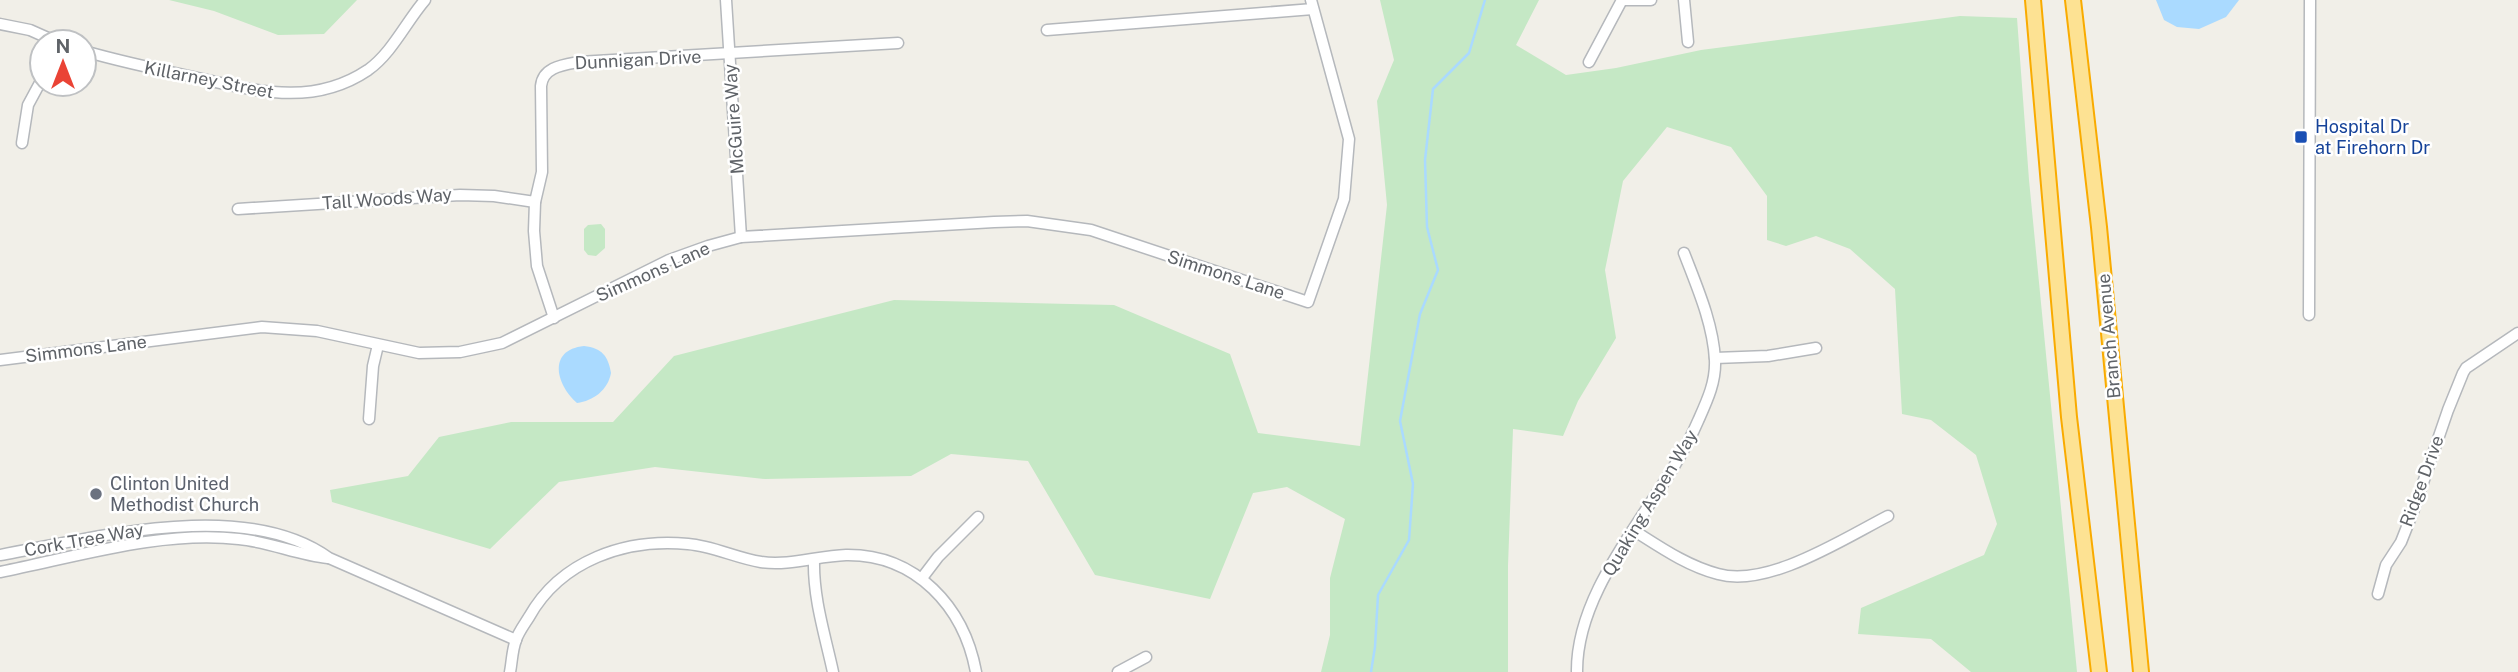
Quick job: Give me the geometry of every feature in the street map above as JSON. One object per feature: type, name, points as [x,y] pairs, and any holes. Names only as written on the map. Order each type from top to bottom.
[{"type":"highway","points":[[2033,0],[2069,417],[2099,672]]},
{"type":"highway","name":"Branch Avenue","points":[[2073,0],[2100,240],[2141,672]]},
{"type":"street","name":"Killarney Street","points":[[98,55],[272,94],[321,90],[345,81],[377,62],[425,0]]},
{"type":"street","name":"McGuire Way","points":[[726,0],[741,237]]},
{"type":"street","points":[[1588,62],[1622,0],[1651,0]]},
{"type":"street","points":[[1684,0],[1688,42]]},
{"type":"street","points":[[2309,315],[2310,0]]},
{"type":"street","points":[[1047,30],[1312,4]]},
{"type":"street","name":"Simmons Lane","points":[[0,360],[262,327],[317,331],[419,352],[460,352],[502,343],[669,260],[741,237],[1027,221],[1091,230],[1308,302],[1344,199],[1349,139],[1312,4]]},
{"type":"street","points":[[0,23],[28,30]]},
{"type":"street","name":"Dunnigan Drive","points":[[554,318],[537,266],[534,231],[535,202],[542,172],[541,86],[542,79],[549,71],[558,65],[579,62],[898,43]]},
{"type":"street","points":[[22,143],[28,105],[32,98]]},
{"type":"street","name":"Tall Woods Way","points":[[238,209],[460,195],[494,196],[535,202]]},
{"type":"street","name":"Quaking Aspen Way","points":[[1577,672],[1582,629],[1600,585],[1690,441],[1710,395],[1715,358],[1710,327],[1684,253]]},
{"type":"street","name":"Ridge Drive","points":[[2378,594],[2386,565],[2404,534],[2448,410],[2466,368],[2518,334]]},
{"type":"street","points":[[369,419],[373,366],[378,345]]},
{"type":"street","points":[[1715,358],[1768,356],[1816,348]]},
{"type":"street","points":[[1633,530],[1693,566],[1737,578],[1759,575],[1793,564],[1888,516]]},
{"type":"street","points":[[922,579],[937,557],[978,517]]},
{"type":"street","name":"Cork Tree Way","points":[[0,555],[165,526],[204,526],[275,535],[312,546],[329,558],[516,640]]},
{"type":"street","name":"Cork Tree Way","points":[[0,572],[136,544],[203,537],[240,539],[273,545],[308,556],[329,558]]},
{"type":"street","points":[[510,672],[516,640],[537,603],[559,580],[601,553],[629,546],[661,543],[691,544],[760,562],[814,560],[843,555],[886,561],[922,579],[937,592],[961,624],[972,648],[976,672]]},
{"type":"street","points":[[814,560],[819,614],[833,672]]},
{"type":"street","points":[[1118,672],[1146,657]]},
{"type":"green space","points":[[169,0],[357,0],[324,34],[278,35],[214,11]]},
{"type":"green space","points":[[1380,0],[1539,0],[1516,45],[1566,75],[1616,68],[1701,50],[1960,16],[2017,18],[2029,180],[2077,672],[1971,672],[1931,639],[1858,634],[1861,608],[1984,555],[1997,524],[1976,455],[1931,420],[1902,414],[1895,289],[1850,249],[1816,236],[1786,246],[1767,240],[1767,196],[1731,147],[1667,127],[1623,181],[1605,270],[1616,338],[1578,401],[1563,436],[1513,429],[1508,566],[1508,672],[1321,672],[1330,635],[1330,578],[1345,519],[1287,487],[1253,493],[1210,599],[1095,575],[1028,461],[951,454],[911,476],[765,479],[655,467],[559,482],[490,549],[332,502],[330,490],[408,476],[439,437],[511,422],[613,422],[674,356],[894,300],[1114,305],[1230,354],[1258,433],[1360,446],[1387,205],[1377,101],[1394,60]]},
{"type":"green space","points":[[601,224],[605,229],[605,248],[596,256],[588,255],[584,250],[584,229],[588,225]]},
{"type":"water","points":[[2156,0],[2239,0],[2226,17],[2199,29],[2177,27],[2164,20]]},
{"type":"water","points":[[584,346],[603,354],[611,373],[607,385],[599,394],[577,403],[564,387],[559,369],[564,354]]},
{"type":"waterway","points":[[1371,672],[1378,595],[1409,540],[1413,484],[1400,421],[1420,314],[1438,270],[1427,227],[1425,160],[1433,89],[1469,53],[1485,0]]},
{"type":"place","name":"Hospital Dr at Firehorn Dr","points":[[2301,137]]},
{"type":"place","name":"Clinton United Methodist Church","points":[[96,494]]}]
